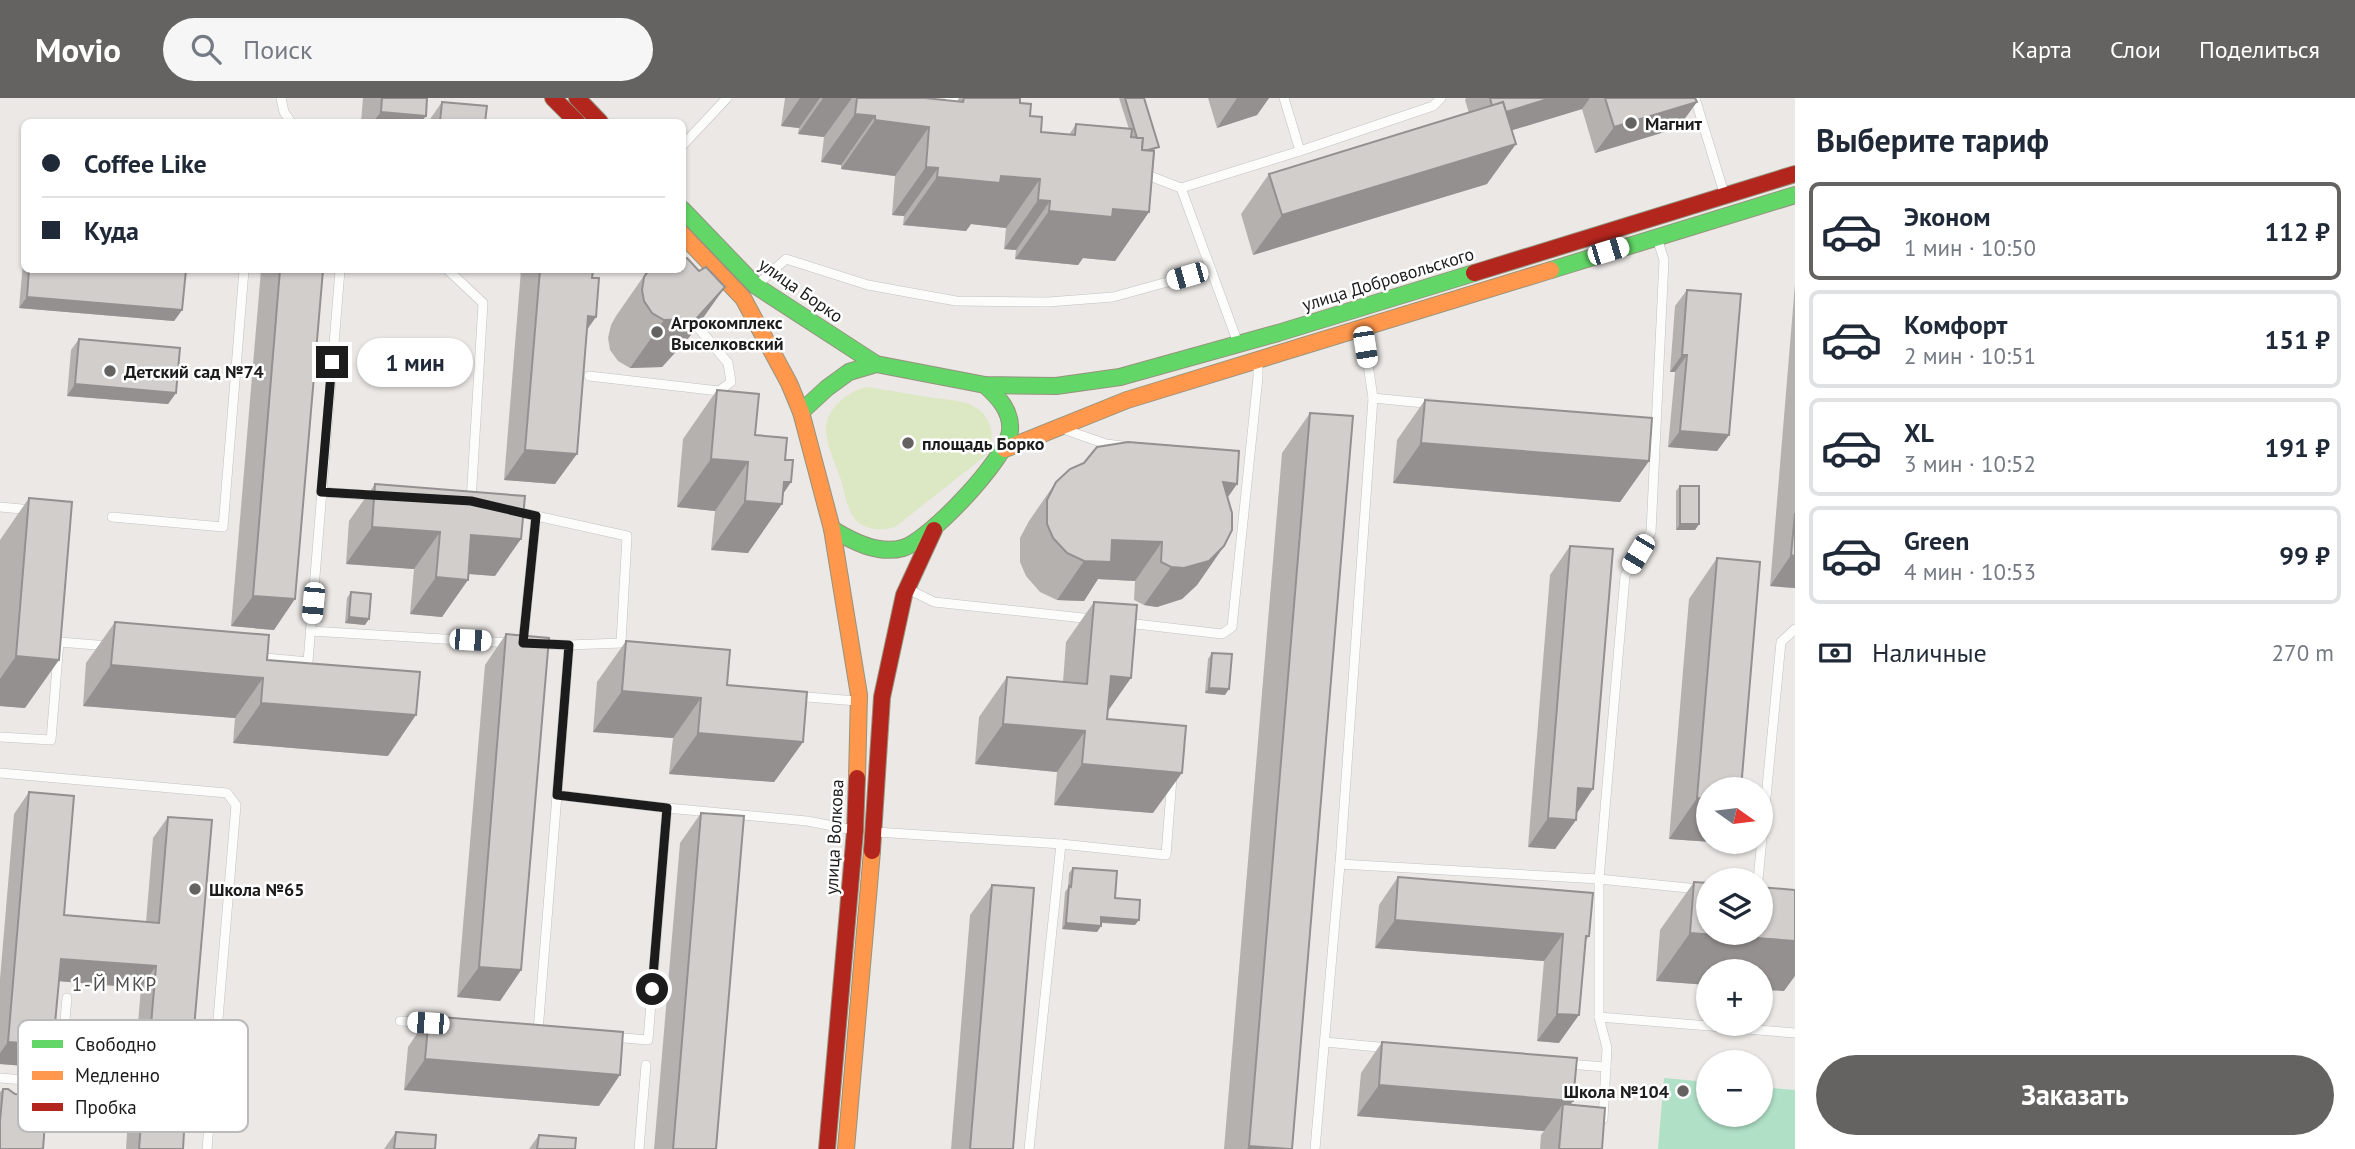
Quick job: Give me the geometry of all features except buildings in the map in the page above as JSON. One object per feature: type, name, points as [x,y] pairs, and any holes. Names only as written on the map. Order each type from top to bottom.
[{"type":"main road","points":[[553,98],[574,119]]},
{"type":"main road","points":[[577,98],[597,119]]},
{"type":"main road","name":"улица Добровольского","points":[[985,386],[1056,386],[1120,377],[1239,344],[1795,174]]},
{"type":"main road","points":[[686,238],[743,298],[789,383],[802,412],[832,529],[855,543],[881,550],[906,548],[934,530],[1005,449],[1127,400],[1795,195]]},
{"type":"main road","name":"улица Борко","points":[[686,213],[755,286],[876,364]]},
{"type":"main road","points":[[802,412],[849,372],[876,364],[985,386],[1003,404],[1010,425],[1005,449]]},
{"type":"main road","name":"улица Волкова","points":[[827,1149],[855,831],[859,701],[832,529]]},
{"type":"main road","points":[[846,1149],[874,832],[882,697],[907,588],[934,530]]},
{"type":"lane","points":[[281,98],[288,119]]},
{"type":"lane","points":[[686,142],[727,98]]},
{"type":"lane","points":[[948,98],[974,110]]},
{"type":"lane","points":[[1284,98],[1300,151]]},
{"type":"lane","points":[[1135,170],[1181,188],[1433,106],[1441,98]]},
{"type":"lane","points":[[1695,98],[1724,194]]},
{"type":"lane","points":[[1181,188],[1239,344]]},
{"type":"lane","points":[[1602,1125],[1607,1048],[1599,1017],[1599,879],[1625,576],[1651,532],[1664,260],[1657,236]]},
{"type":"lane","points":[[755,286],[786,259],[867,285],[956,301],[1048,302],[1113,297],[1211,270]]},
{"type":"lane","points":[[112,517],[223,527],[244,273]]},
{"type":"lane","points":[[240,656],[308,662],[340,273]]},
{"type":"lane","points":[[451,273],[483,303],[471,501]]},
{"type":"lane","points":[[589,376],[719,391],[731,382],[729,363],[682,309]]},
{"type":"lane","points":[[1315,1149],[1340,864],[1373,398],[1363,328]]},
{"type":"lane","points":[[1116,622],[1222,634],[1232,627],[1258,360]]},
{"type":"lane","points":[[1373,398],[1440,405]]},
{"type":"lane","points":[[1059,427],[1106,444],[1132,447]]},
{"type":"lane","points":[[1237,459],[1250,461]]},
{"type":"lane","points":[[321,492],[390,496]]},
{"type":"lane","points":[[460,501],[484,504]]},
{"type":"lane","points":[[0,507],[41,511]]},
{"type":"lane","points":[[310,631],[569,645],[621,643],[627,536],[510,510]]},
{"type":"lane","points":[[523,643],[536,516]]},
{"type":"lane","points":[[907,588],[934,602],[1103,621]]},
{"type":"lane","points":[[0,737],[51,740],[60,629]]},
{"type":"lane","points":[[1759,868],[1780,642],[1795,629]]},
{"type":"lane","points":[[59,642],[123,647]]},
{"type":"lane","points":[[538,1031],[569,645]]},
{"type":"lane","points":[[780,695],[859,701]]},
{"type":"lane","points":[[874,832],[1061,844],[1166,855],[1173,765]]},
{"type":"lane","points":[[0,773],[227,793],[236,806],[218,1020]]},
{"type":"lane","points":[[557,795],[807,821],[855,831]]},
{"type":"lane","points":[[607,1037],[648,1040],[667,808]]},
{"type":"lane","points":[[1029,1149],[1061,844]]},
{"type":"lane","points":[[1340,864],[1599,879],[1696,889]]},
{"type":"lane","points":[[64,1020],[66,998]]},
{"type":"lane","points":[[1599,1017],[1795,1033]]},
{"type":"lane","points":[[400,1021],[442,1024]]},
{"type":"lane","points":[[525,1030],[552,1032]]},
{"type":"lane","points":[[1325,1042],[1405,1049]]},
{"type":"lane","points":[[1552,1063],[1606,1068]]},
{"type":"lane","points":[[639,1149],[646,1065]]},
{"type":"lane","points":[[0,1078],[18,1079]]},
{"type":"green space","points":[[868,387],[966,403],[981,412],[990,425],[991,432],[985,456],[895,527],[886,529],[863,525],[852,515],[826,431],[829,415],[839,402],[853,392]]},
{"type":"green space","points":[[1664,1078],[1696,1081],[1696,1127],[1773,1127],[1773,1088],[1795,1090],[1795,1149],[1658,1149]]},
{"type":"traffic: fast","points":[[1551,270],[1795,195]]},
{"type":"traffic: fast","points":[[686,213],[756,286],[876,364]]},
{"type":"traffic: fast","points":[[801,412],[849,372],[876,364],[985,385],[1056,386],[1120,377],[1278,333],[1474,273]]},
{"type":"traffic: fast","points":[[832,529],[866,546],[894,550],[915,542],[948,515],[996,460],[1010,431],[1006,411],[985,385]]},
{"type":"traffic: slow","points":[[686,238],[743,298],[789,383],[801,412],[832,529],[859,695],[857,778]]},
{"type":"traffic: slow","points":[[1005,449],[1127,400],[1551,270]]},
{"type":"traffic: slow","points":[[846,1149],[872,851]]},
{"type":"traffic: jam","points":[[553,98],[574,119]]},
{"type":"traffic: jam","points":[[577,98],[597,119]]},
{"type":"traffic: jam","points":[[1474,273],[1795,174]]},
{"type":"traffic: jam","points":[[872,851],[882,697],[904,595],[934,530]]},
{"type":"traffic: jam","points":[[827,1149],[855,831],[857,778]]},
{"type":"place","name":"Магнит","points":[[1631,123]]},
{"type":"place","name":"Агрокомплекс Выселковский","points":[[657,332]]},
{"type":"place","name":"Детский сад №74","points":[[110,371]]},
{"type":"place","name":"площадь Борко","points":[[908,443]]},
{"type":"place","name":"Школа №65","points":[[195,889]]},
{"type":"place","name":"Школа №104","points":[[1683,1091]]},
{"type":"district","name":"1-Й МКР","points":[[115,984]]},
{"type":"route","points":[[332,362],[321,492],[471,501],[536,516],[523,643],[569,645],[557,795],[667,808],[652,989]]}]
